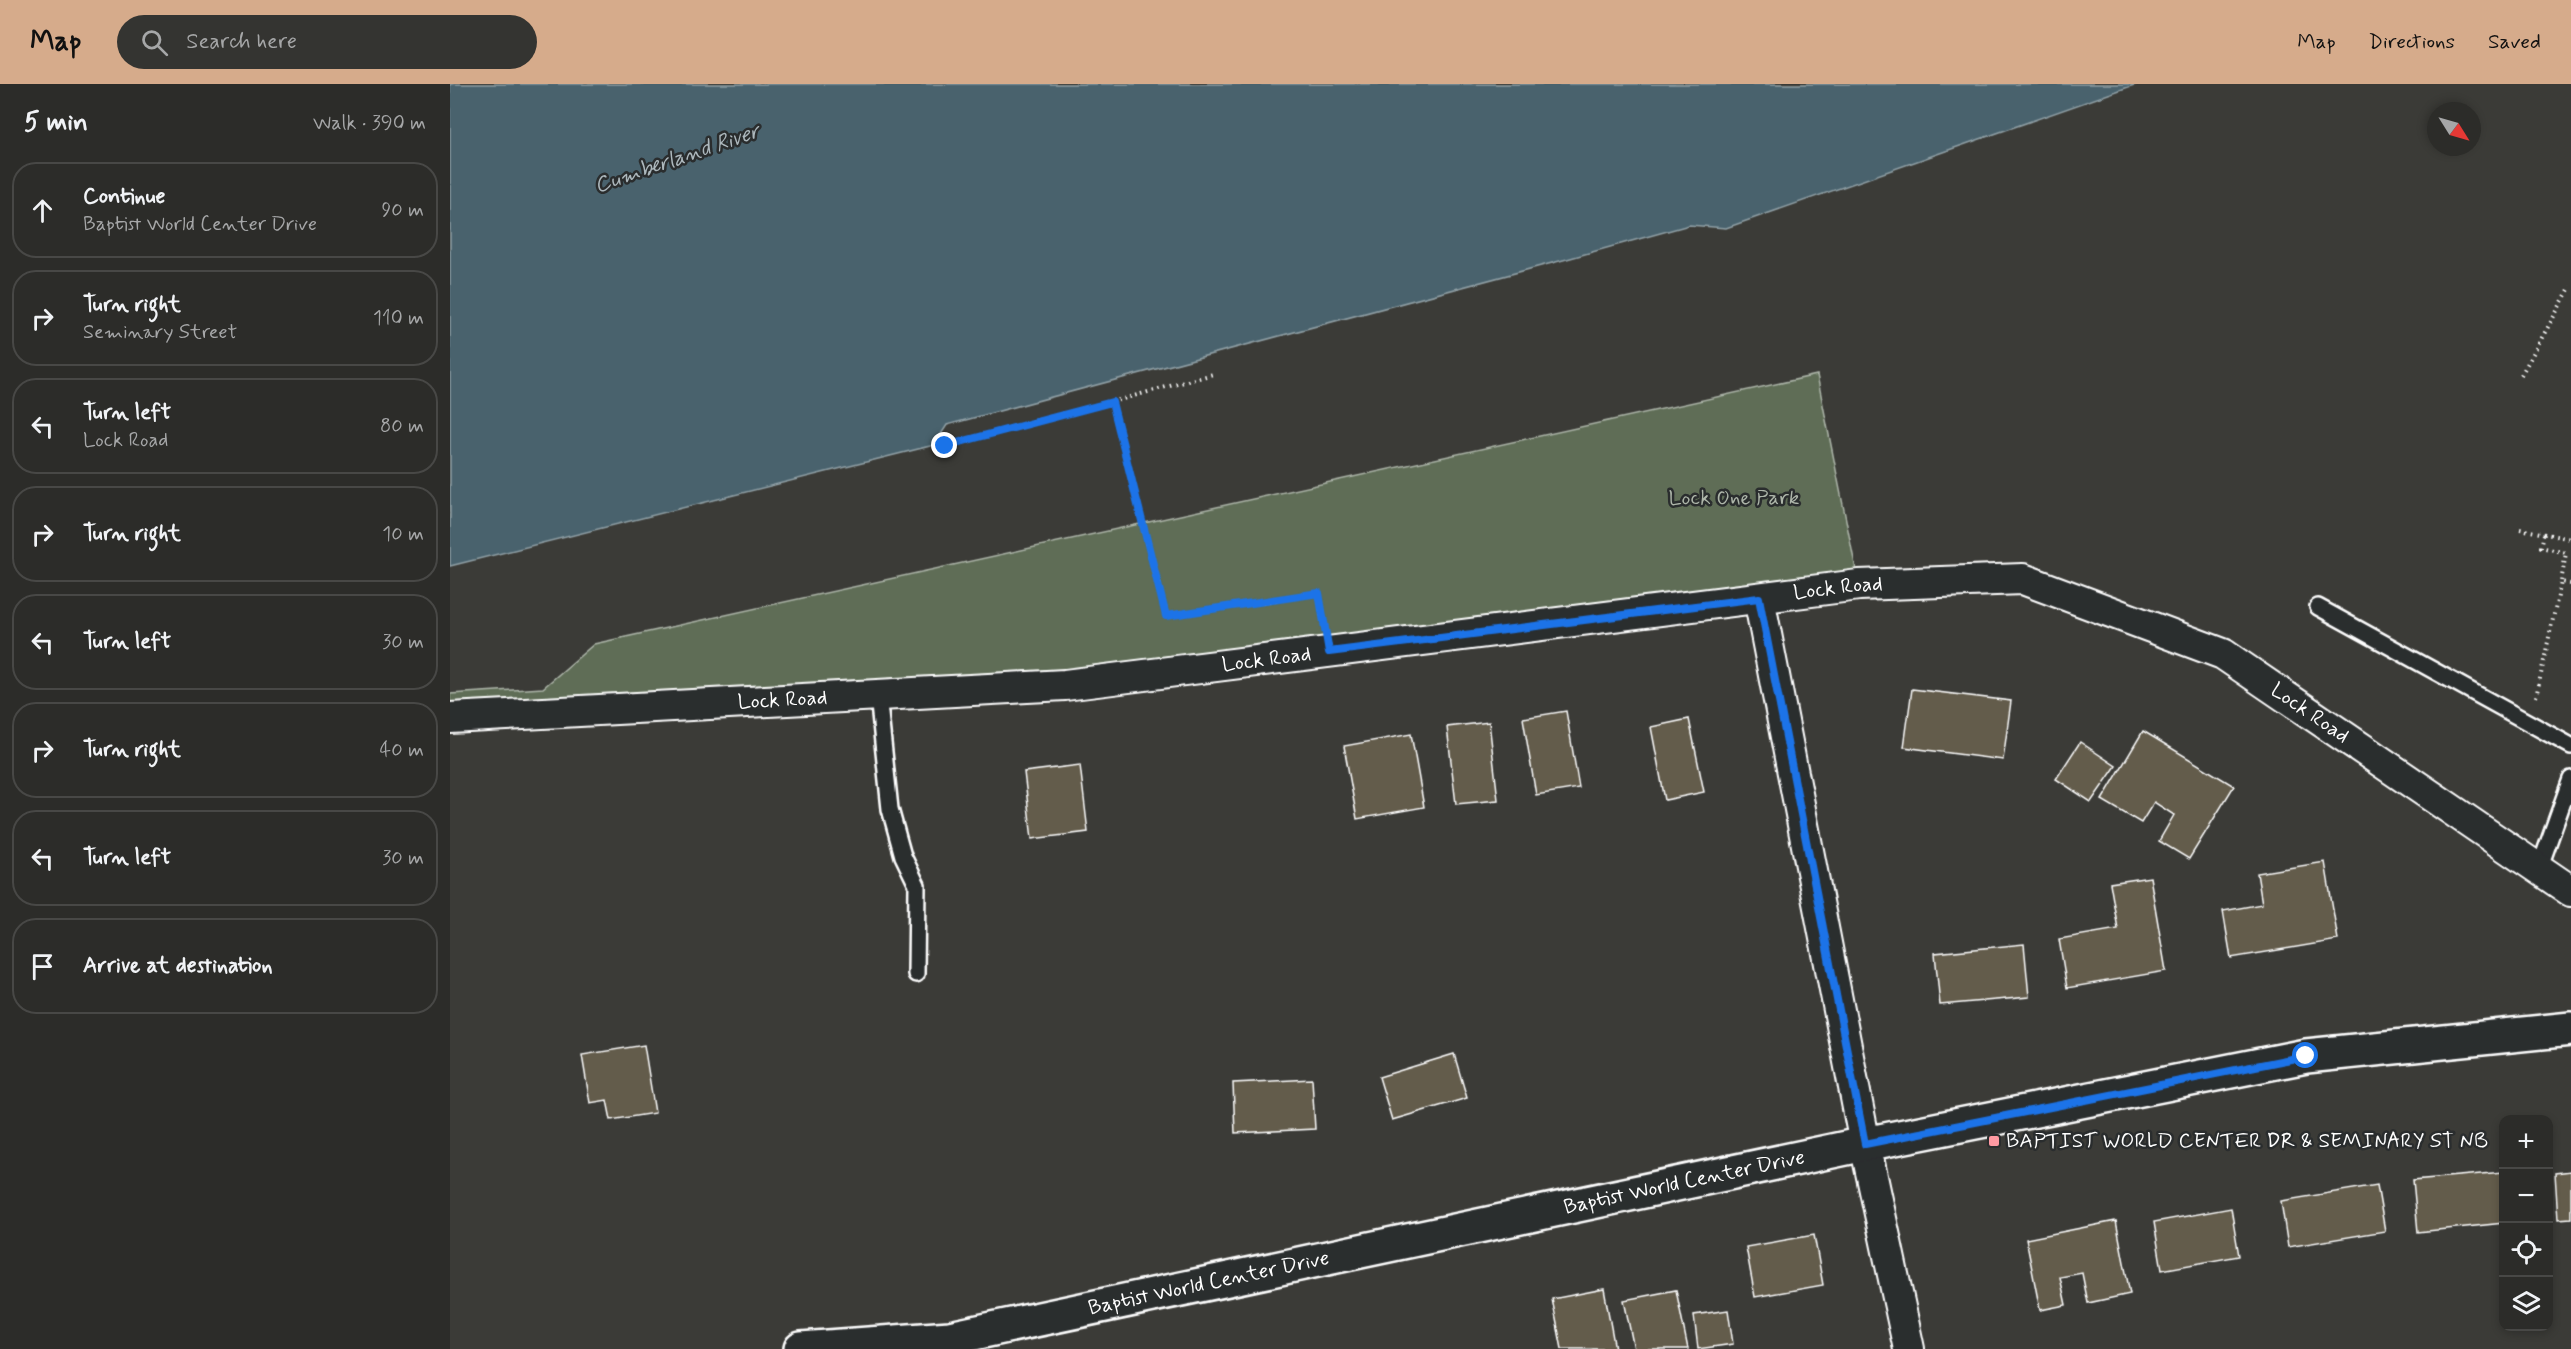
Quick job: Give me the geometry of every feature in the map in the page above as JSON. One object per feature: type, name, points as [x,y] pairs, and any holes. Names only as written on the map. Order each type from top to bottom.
[{"type":"street","name":"Lock Road","points":[[450,718],[1065,685],[1859,585],[2023,579],[2223,654],[2571,891]]},
{"type":"street","points":[[1759,598],[1865,1144],[1909,1349]]},
{"type":"street","name":"Baptist World Center Drive","points":[[801,1349],[950,1338],[1865,1144],[2306,1056],[2571,1029]]},
{"type":"lane","points":[[2318,607],[2571,746]]},
{"type":"lane","points":[[878,695],[890,809],[903,856],[917,885],[916,974]]},
{"type":"lane","points":[[2539,869],[2571,779]]},
{"type":"path","points":[[2521,375],[2571,286]]},
{"type":"path","points":[[945,446],[1213,374]]},
{"type":"path","points":[[1112,402],[1166,616],[1319,593],[1329,652]]},
{"type":"path","points":[[2520,529],[2571,539]]},
{"type":"path","points":[[2535,701],[2566,553],[2541,548],[2544,534]]},
{"type":"path","points":[[2561,582],[2571,584]]},
{"type":"green space","name":"Lock One Park","points":[[1817,375],[1859,585],[1065,685],[450,718],[450,694],[543,688],[594,644]]},
{"type":"water","name":"Cumberland River","points":[[450,84],[2137,84],[1726,228],[1689,225],[947,425],[934,445],[450,566]]},
{"type":"building","points":[[1912,689],[2011,701],[2003,760],[1904,747]]},
{"type":"building","points":[[1566,711],[1579,788],[1536,795],[1523,718]]},
{"type":"building","points":[[1689,719],[1704,792],[1665,800],[1651,727]]},
{"type":"building","points":[[1489,722],[1498,800],[1456,804],[1447,727]]},
{"type":"building","points":[[2143,731],[2234,786],[2189,859],[2159,841],[2174,815],[2154,802],[2141,823],[2102,800]]},
{"type":"building","points":[[1411,734],[1424,807],[1357,819],[1344,746]]},
{"type":"building","points":[[2080,742],[2116,766],[2091,802],[2056,779]]},
{"type":"building","points":[[1080,765],[1088,832],[1032,839],[1024,772]]},
{"type":"building","points":[[2325,862],[2338,940],[2231,958],[2223,911],[2262,904],[2257,873]]},
{"type":"building","points":[[2150,877],[2166,971],[2067,988],[2059,939],[2118,929],[2110,883]]},
{"type":"building","points":[[2024,944],[2029,997],[1940,1005],[1935,953]]},
{"type":"building","points":[[644,1045],[655,1113],[611,1120],[607,1100],[590,1103],[582,1055]]},
{"type":"building","points":[[1454,1054],[1467,1098],[1392,1120],[1379,1077]]},
{"type":"building","points":[[1312,1079],[1315,1129],[1235,1133],[1233,1083]]},
{"type":"building","points":[[2571,1171],[2571,1218],[2558,1219],[2555,1173]]},
{"type":"building","points":[[2499,1172],[2499,1224],[2418,1232],[2413,1180]]},
{"type":"building","points":[[2377,1185],[2385,1231],[2288,1247],[2281,1201]]},
{"type":"building","points":[[2231,1208],[2239,1256],[2162,1270],[2154,1222]]},
{"type":"building","points":[[2116,1221],[2130,1294],[2088,1303],[2082,1273],[2060,1277],[2066,1305],[2040,1310],[2026,1239]]},
{"type":"building","points":[[1814,1235],[1823,1285],[1755,1297],[1746,1247]]},
{"type":"building","points":[[1604,1289],[1615,1349],[1562,1349],[1552,1299]]},
{"type":"building","points":[[1676,1290],[1688,1349],[1634,1349],[1624,1300]]},
{"type":"building","points":[[1728,1310],[1733,1344],[1698,1349],[1694,1315]]},
{"type":"place","name":"BAPTIST WORLD CENTER DR & SEMINARY ST NB","points":[[1994,1141]]},
{"type":"route","points":[[945,446],[1112,402],[1166,616],[1319,593],[1329,652],[1759,598],[1865,1144],[2306,1056]]}]
